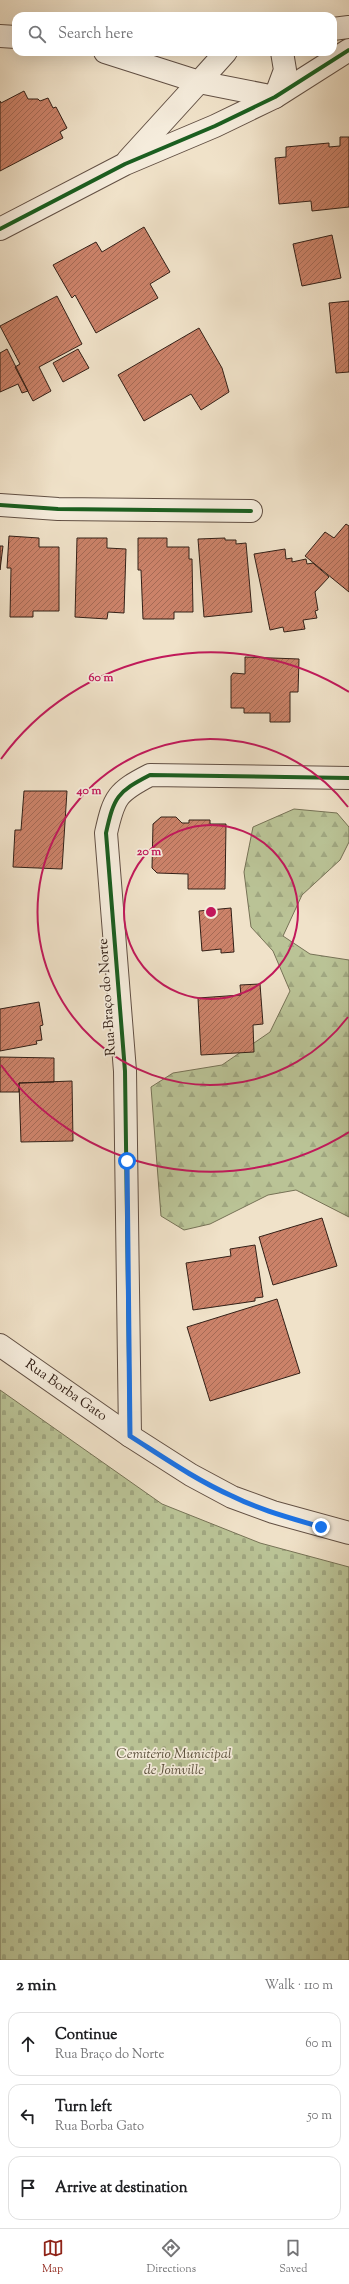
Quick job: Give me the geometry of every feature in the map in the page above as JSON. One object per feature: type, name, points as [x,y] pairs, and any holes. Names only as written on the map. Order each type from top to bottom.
[{"type":"street","points":[[337,28],[349,27]]},
{"type":"street","points":[[0,36],[12,37]]},
{"type":"street","points":[[0,229],[125,164],[215,126],[275,97],[349,50]]},
{"type":"street","points":[[118,56],[199,82],[275,97]]},
{"type":"street","points":[[125,164],[222,56]]},
{"type":"street","points":[[275,97],[285,70],[283,56]]},
{"type":"street","points":[[0,505],[58,509],[251,511]]},
{"type":"street","name":"Rua Braço do Norte","points":[[130,1436],[125,1071],[106,833],[112,806],[126,787],[150,775],[349,778]]},
{"type":"street","name":"Rua Borba Gato","points":[[0,1345],[130,1436],[191,1475],[232,1497],[280,1515],[349,1534]]},
{"type":"green space","points":[[294,809],[337,813],[349,827],[349,842],[340,860],[302,895],[283,936],[310,954],[349,960],[349,1217],[296,1190],[268,1195],[210,1224],[184,1230],[161,1216],[151,1087],[173,1073],[222,1065],[270,1032],[290,991],[273,951],[251,927],[244,872],[253,827]]},
{"type":"green space","name":"Cemitério Municipal de Joinville","points":[[0,1390],[162,1504],[260,1543],[349,1567],[349,1960],[0,1960]]},
{"type":"building","points":[[24,91],[28,99],[38,99],[40,101],[48,98],[53,108],[56,107],[67,128],[60,132],[63,138],[0,171],[0,101],[1,103]]},
{"type":"building","points":[[340,137],[349,137],[349,207],[312,211],[311,201],[279,204],[275,158],[286,157],[286,147],[329,143],[329,147],[340,146]]},
{"type":"building","points":[[144,227],[170,272],[150,284],[158,298],[96,333],[75,295],[72,298],[53,265],[96,242],[102,252]]},
{"type":"building","points":[[332,235],[341,278],[302,286],[293,244]]},
{"type":"building","points":[[57,296],[82,344],[39,367],[51,391],[33,401],[15,367],[20,364],[0,326]]},
{"type":"building","points":[[349,301],[349,372],[336,373],[329,303]]},
{"type":"building","points":[[199,328],[222,368],[229,392],[201,410],[191,394],[144,421],[118,375]]},
{"type":"building","points":[[7,349],[28,391],[22,393],[18,384],[0,392],[0,353]]},
{"type":"building","points":[[78,349],[89,368],[63,382],[53,363]]},
{"type":"building","points":[[346,524],[349,526],[349,592],[305,556],[325,532],[334,538]]},
{"type":"building","points":[[9,536],[39,538],[39,547],[59,547],[59,611],[33,611],[33,617],[10,617],[11,568],[7,568]]},
{"type":"building","points":[[77,538],[107,538],[107,548],[126,549],[124,613],[108,612],[107,619],[75,617]]},
{"type":"building","points":[[138,538],[167,538],[167,547],[189,547],[189,559],[192,559],[193,612],[174,612],[174,619],[143,619],[141,570],[138,570]]},
{"type":"building","points":[[225,538],[225,540],[236,540],[236,544],[246,543],[252,612],[204,617],[198,539]]},
{"type":"building","points":[[0,546],[3,546],[0,570]]},
{"type":"building","points":[[285,549],[286,559],[292,558],[292,562],[306,559],[307,564],[313,563],[329,577],[315,592],[318,610],[315,611],[317,618],[303,620],[305,629],[284,632],[283,627],[270,630],[254,554]]},
{"type":"building","points":[[245,657],[299,659],[298,692],[290,692],[290,722],[270,722],[270,713],[244,713],[244,708],[231,708],[231,676],[233,673],[245,674]]},
{"type":"building","points":[[24,791],[67,791],[62,869],[13,867],[15,830],[21,830]]},
{"type":"building","points":[[161,817],[176,817],[182,823],[189,823],[189,820],[210,820],[210,824],[226,824],[225,889],[188,889],[188,874],[157,873],[152,868],[153,824]]},
{"type":"building","points":[[231,908],[234,952],[221,953],[221,949],[202,951],[199,911]]},
{"type":"building","points":[[260,984],[263,1024],[253,1025],[254,1052],[201,1055],[198,998],[241,995],[240,985]]},
{"type":"building","points":[[39,1002],[43,1025],[40,1026],[42,1040],[36,1041],[37,1044],[0,1051],[0,1009]]},
{"type":"building","points":[[0,1057],[54,1058],[54,1082],[19,1083],[19,1092],[0,1092]]},
{"type":"building","points":[[72,1081],[73,1141],[21,1142],[19,1083]]},
{"type":"building","points":[[322,1218],[337,1266],[273,1285],[259,1237]]},
{"type":"building","points":[[255,1245],[263,1297],[255,1298],[255,1301],[193,1310],[186,1263],[231,1256],[230,1249]]},
{"type":"building","points":[[277,1299],[300,1373],[210,1401],[187,1327]]},
{"type":"cycle path","points":[[0,229],[125,164],[215,126],[275,97],[349,50]]},
{"type":"cycle path","points":[[0,505],[58,509],[251,511]]},
{"type":"cycle path","points":[[130,1436],[125,1071],[106,833],[112,811],[115,803],[124,791],[150,775],[349,778]]},
{"type":"route","points":[[127,1161],[126,1233],[130,1436],[191,1475],[232,1497],[321,1527]]}]
